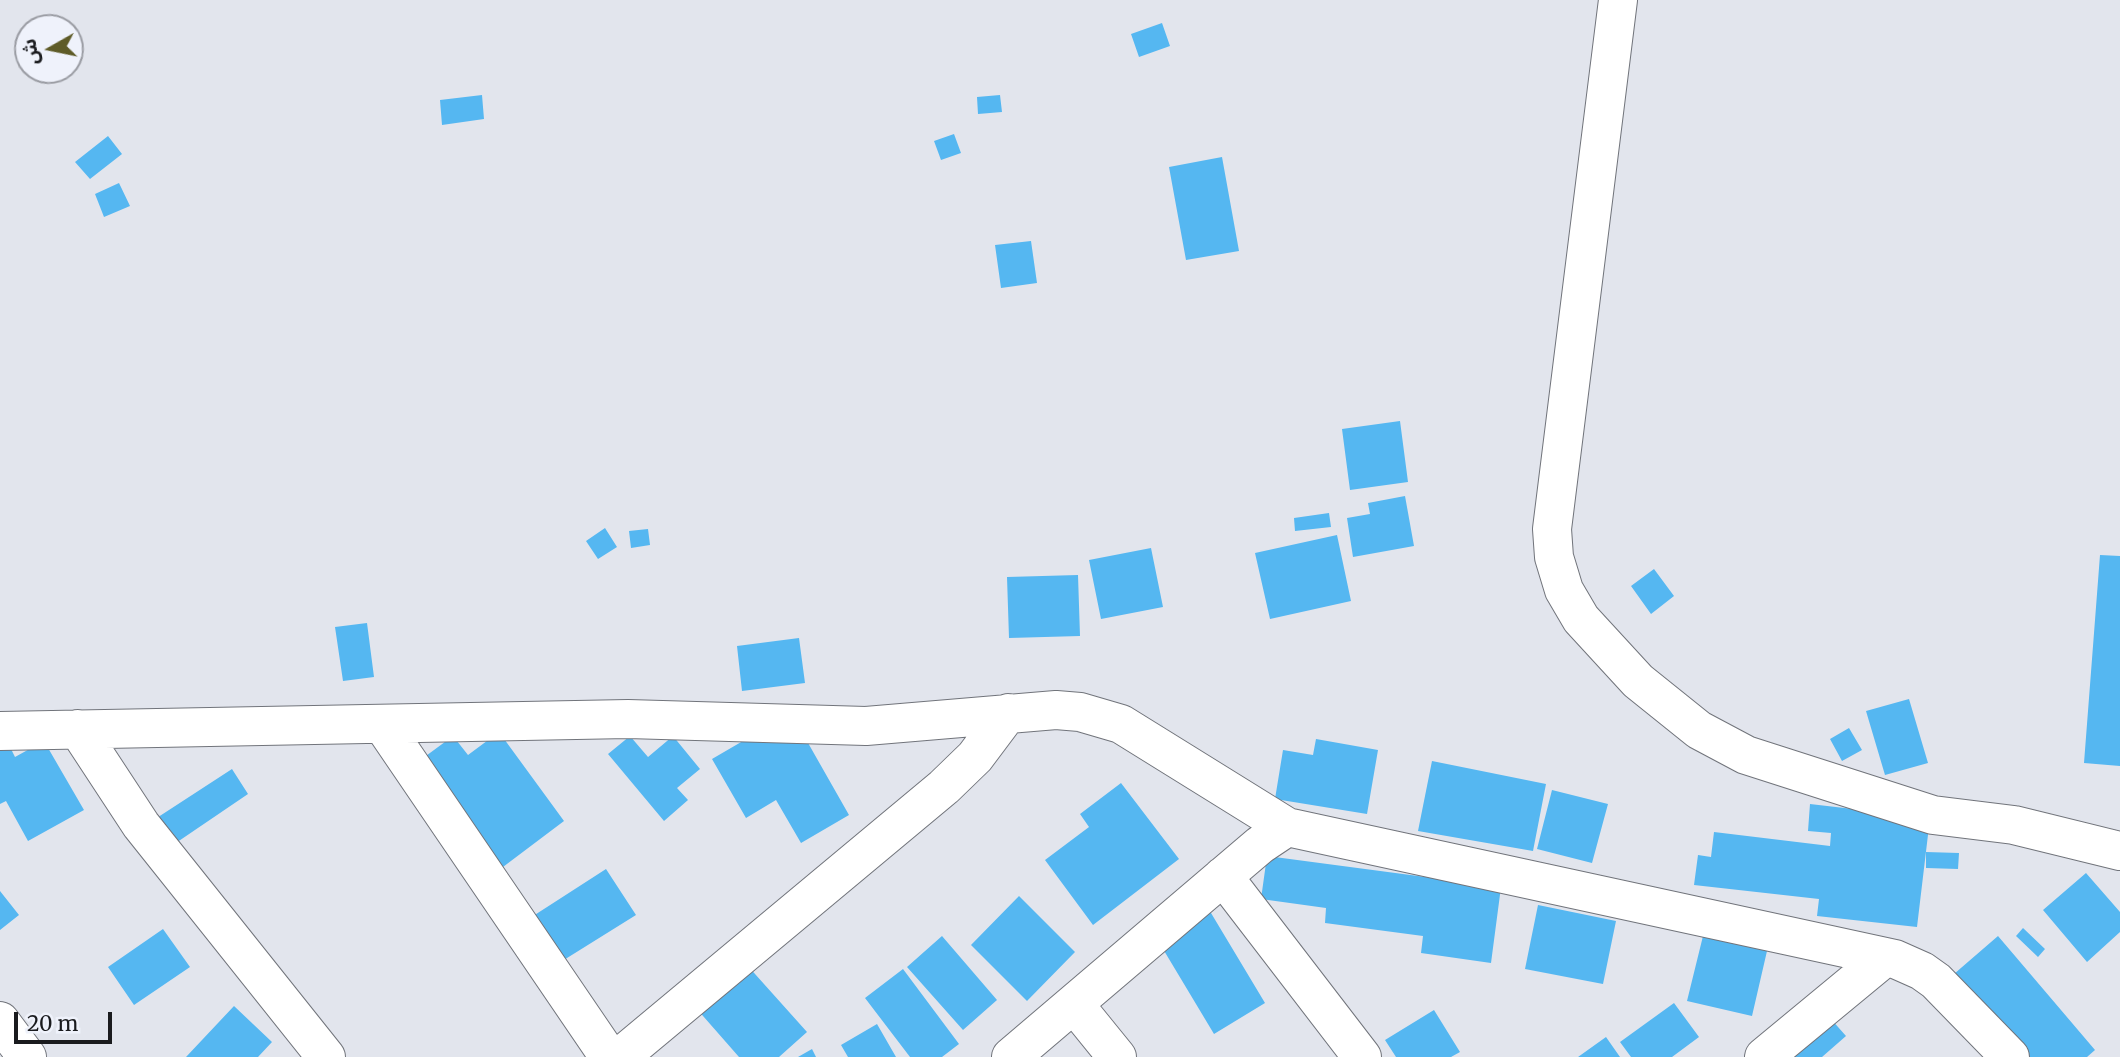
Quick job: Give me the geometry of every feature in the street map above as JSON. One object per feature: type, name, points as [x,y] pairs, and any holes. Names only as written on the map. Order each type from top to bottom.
[{"type":"street","points":[[1618,0],[1552,529],[1554,557],[1564,590],[1581,619],[1638,681],[1699,730],[1746,755],[1933,815],[2014,825],[2120,851]]},
{"type":"street","points":[[0,731],[628,719],[866,726],[1008,713],[1056,710],[1080,712],[1121,724],[1287,827],[1912,965],[1936,981],[2010,1057]]},
{"type":"street","points":[[383,725],[624,1055],[944,787],[975,757],[1008,713]]},
{"type":"street","points":[[78,729],[141,825],[326,1057]]},
{"type":"street","points":[[1011,1057],[1223,876],[1287,827]]},
{"type":"street","points":[[1223,876],[1362,1057]]},
{"type":"street","points":[[1764,1057],[1885,957]]},
{"type":"street","points":[[1074,1003],[1117,1057]]},
{"type":"street","points":[[0,1021],[27,1057]]},
{"type":"building","points":[[1162,23],[1170,46],[1139,57],[1131,34]]},
{"type":"building","points":[[482,95],[484,119],[442,125],[440,100]]},
{"type":"building","points":[[1000,95],[1002,112],[978,114],[977,97]]},
{"type":"building","points":[[954,134],[961,153],[941,160],[934,141]]},
{"type":"building","points":[[108,136],[122,154],[90,179],[75,162]]},
{"type":"building","points":[[1222,157],[1239,251],[1186,260],[1169,167]]},
{"type":"building","points":[[119,183],[130,206],[104,217],[95,194]]},
{"type":"building","points":[[1031,241],[1037,283],[1001,288],[995,245]]},
{"type":"building","points":[[1400,421],[1408,482],[1350,490],[1342,429]]},
{"type":"building","points":[[1405,496],[1414,546],[1353,557],[1347,518],[1370,514],[1368,503]]},
{"type":"building","points":[[1329,513],[1331,527],[1295,531],[1294,518]]},
{"type":"building","points":[[605,528],[617,547],[598,559],[586,541]]},
{"type":"building","points":[[648,529],[650,545],[631,548],[629,531]]},
{"type":"building","points":[[1337,535],[1351,601],[1270,619],[1255,553]]},
{"type":"building","points":[[1151,548],[1163,607],[1101,619],[1089,560]]},
{"type":"building","points":[[2100,555],[2120,556],[2120,766],[2084,763]]},
{"type":"building","points":[[1654,569],[1674,596],[1651,614],[1631,586]]},
{"type":"building","points":[[1078,575],[1080,636],[1009,638],[1007,577]]},
{"type":"building","points":[[367,623],[374,677],[343,681],[335,627]]},
{"type":"building","points":[[799,638],[805,683],[742,691],[737,646]]},
{"type":"building","points":[[1909,699],[1928,763],[1885,775],[1866,711]]},
{"type":"building","points":[[791,713],[849,815],[801,843],[776,800],[746,818],[712,759]]},
{"type":"building","points":[[1849,728],[1862,750],[1842,761],[1830,739]]},
{"type":"building","points":[[499,732],[564,821],[491,876],[415,764],[453,736],[468,755]]},
{"type":"building","points":[[630,736],[648,757],[673,736],[700,769],[677,788],[688,800],[664,821],[608,754]]},
{"type":"building","points":[[6,739],[15,757],[44,741],[84,810],[28,841],[6,801],[0,804],[0,742]]},
{"type":"building","points":[[1316,739],[1378,750],[1367,814],[1275,799],[1283,750],[1313,755]]},
{"type":"building","points":[[1432,761],[1546,784],[1533,851],[1418,831]]},
{"type":"building","points":[[232,769],[248,794],[167,849],[149,823]]},
{"type":"building","points":[[1121,783],[1179,859],[1093,925],[1045,860],[1089,827],[1080,814]]},
{"type":"building","points":[[1552,790],[1608,804],[1592,863],[1537,849]]},
{"type":"building","points":[[1810,804],[1930,818],[1917,927],[1817,916],[1819,899],[1694,885],[1698,855],[1711,857],[1714,832],[1830,846],[1831,833],[1808,831]]},
{"type":"building","points":[[1926,852],[1959,853],[1958,869],[1926,868]]},
{"type":"building","points":[[1267,856],[1501,887],[1491,963],[1421,953],[1423,936],[1325,923],[1326,908],[1261,899]]},
{"type":"building","points":[[606,869],[636,915],[559,963],[530,918]]},
{"type":"building","points":[[2086,873],[2120,912],[2120,932],[2087,962],[2043,910]]},
{"type":"building","points":[[0,891],[19,915],[0,930]]},
{"type":"building","points":[[1019,896],[1075,952],[1027,1001],[971,945]]},
{"type":"building","points":[[1205,903],[1265,1003],[1214,1034],[1154,934]]},
{"type":"building","points":[[1538,905],[1616,921],[1603,984],[1525,969]]},
{"type":"building","points":[[2023,928],[2045,949],[2038,957],[2016,936]]},
{"type":"building","points":[[163,929],[190,967],[134,1005],[108,967]]},
{"type":"building","points":[[942,936],[997,1000],[963,1030],[907,967]]},
{"type":"building","points":[[1703,936],[1767,951],[1752,1016],[1687,1001]]},
{"type":"building","points":[[1998,936],[2095,1050],[2087,1057],[2025,1057],[1954,974]]},
{"type":"building","points":[[738,955],[807,1032],[779,1057],[739,1057],[689,1000]]},
{"type":"building","points":[[903,969],[959,1044],[942,1057],[910,1057],[865,998]]},
{"type":"building","points":[[1815,1001],[1846,1036],[1822,1057],[1789,1057]]},
{"type":"building","points":[[1674,1003],[1699,1037],[1672,1057],[1631,1057],[1620,1042]]},
{"type":"building","points":[[234,1006],[272,1042],[258,1057],[186,1057]]},
{"type":"building","points":[[1434,1010],[1460,1052],[1451,1057],[1396,1057],[1385,1040]]},
{"type":"building","points":[[877,1024],[896,1057],[848,1057],[841,1045]]},
{"type":"building","points":[[1606,1037],[1620,1057],[1578,1057]]},
{"type":"building","points":[[812,1049],[816,1057],[798,1057]]}]
